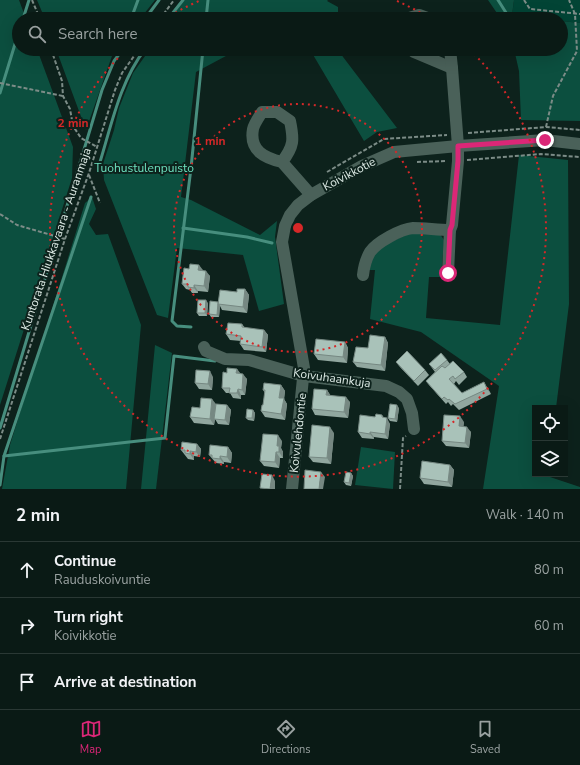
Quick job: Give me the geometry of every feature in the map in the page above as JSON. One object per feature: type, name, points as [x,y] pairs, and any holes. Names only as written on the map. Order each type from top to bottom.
[{"type":"street","points":[[424,56],[452,68]]},
{"type":"street","points":[[448,273],[450,230],[452,225],[458,161],[451,56]]},
{"type":"street","name":"Koivikkotie","points":[[304,376],[304,368],[282,242],[285,226],[290,215],[298,205],[310,195],[362,166],[394,152],[545,140],[580,144]]},
{"type":"street","points":[[282,162],[310,195]]},
{"type":"street","points":[[363,275],[365,263],[371,250],[384,240],[412,228],[450,230]]},
{"type":"street","name":"Koivuhaankuja","points":[[204,347],[206,351],[225,359],[249,360],[304,376],[386,386],[399,392],[407,399],[412,413],[414,429]]},
{"type":"street","name":"Koivulehdontie","points":[[292,489],[304,376]]},
{"type":"path","points":[[32,0],[37,12]]},
{"type":"path","points":[[165,12],[174,0]]},
{"type":"path","points":[[524,0],[530,9],[557,12]]},
{"type":"path","points":[[546,127],[553,96],[577,51],[575,14],[569,0]]},
{"type":"path","points":[[575,14],[580,10]]},
{"type":"path","points":[[568,13],[580,14]]},
{"type":"path","points":[[53,56],[62,81],[63,96],[70,109],[73,126],[80,138],[97,147]]},
{"type":"path","name":"Kuntorata Hiukkavaara - Auranmaja","points":[[0,439],[64,239],[89,174],[115,90],[122,73],[134,56]]},
{"type":"path","points":[[0,83],[63,96]]},
{"type":"path","points":[[414,162],[458,161],[541,154],[580,157]]},
{"type":"path","points":[[89,174],[100,203]]},
{"type":"path","points":[[0,214],[17,225],[64,239]]},
{"type":"path","points":[[400,489],[403,438],[414,429]]},
{"type":"green space","points":[[0,0],[19,0],[23,12],[12,12],[12,56],[40,56],[73,147],[72,178],[0,405]]},
{"type":"green space","points":[[37,0],[155,0],[146,12],[42,12]]},
{"type":"green space","points":[[184,0],[328,0],[327,1],[338,7],[338,12],[175,12]]},
{"type":"green space","points":[[488,0],[514,0],[512,12],[496,12]]},
{"type":"green space","points":[[514,0],[580,0],[580,23],[568,22],[568,12],[512,12]]},
{"type":"green space","points":[[568,22],[580,23],[580,121],[521,120],[519,71],[516,56],[568,56]]},
{"type":"green space","points":[[59,56],[112,56],[86,130]]},
{"type":"green space","name":"Tuohustulenpuisto","points":[[145,56],[226,56],[196,72],[181,197],[191,200],[260,235],[277,221],[275,237],[284,304],[259,311],[243,255],[177,248],[168,318],[157,315],[104,180],[103,164],[114,130],[119,108],[133,73]]},
{"type":"green space","points":[[314,56],[342,56],[397,128],[377,132],[364,141]]},
{"type":"green space","points":[[519,155],[568,160],[569,304],[556,405],[532,405],[532,477],[550,477],[580,487],[580,489],[483,489],[499,386],[421,332],[370,319],[375,270],[368,270],[374,253],[387,244],[412,232],[440,234],[444,240],[441,277],[429,277],[426,318],[500,325]]},
{"type":"green space","points":[[92,197],[96,209],[89,224],[96,235],[108,234],[141,325],[126,489],[2,489],[10,445],[85,203]]},
{"type":"green space","points":[[155,345],[172,353],[156,489],[141,489]]},
{"type":"green space","points":[[361,447],[395,452],[393,489],[355,485]]},
{"type":"building","points":[[190,264],[199,265],[198,270],[206,271],[204,286],[194,285],[194,288],[188,287],[188,284],[182,284],[184,268],[189,269]]},
{"type":"building","points":[[237,289],[245,289],[243,307],[218,304],[220,290],[237,292]]},
{"type":"building","points":[[198,300],[206,300],[205,313],[197,313]]},
{"type":"building","points":[[210,301],[218,302],[217,315],[209,314]]},
{"type":"building","points":[[228,323],[242,324],[242,327],[264,330],[262,347],[240,344],[241,336],[226,334]]},
{"type":"building","points":[[370,335],[385,337],[381,365],[353,362],[356,347],[368,348]]},
{"type":"building","points":[[316,339],[345,342],[343,357],[314,354]]},
{"type":"building","points":[[407,351],[425,370],[414,381],[396,362]]},
{"type":"building","points":[[441,353],[447,360],[435,370],[429,364]]},
{"type":"building","points":[[453,361],[464,372],[455,379],[453,376],[449,379],[462,393],[484,382],[487,389],[455,404],[444,397],[442,399],[426,381],[442,366],[445,368]]},
{"type":"building","points":[[227,368],[237,369],[236,373],[243,374],[242,390],[238,389],[237,393],[229,393],[230,388],[222,388],[223,372],[227,373]]},
{"type":"building","points":[[196,370],[210,371],[208,384],[195,383]]},
{"type":"building","points":[[264,383],[281,385],[279,398],[284,398],[281,414],[261,411],[265,390],[263,390]]},
{"type":"building","points":[[314,389],[327,390],[326,395],[346,397],[344,412],[312,409]]},
{"type":"building","points":[[201,398],[212,399],[210,419],[190,417],[192,407],[200,408]]},
{"type":"building","points":[[216,404],[227,405],[225,420],[214,419]]},
{"type":"building","points":[[390,404],[397,405],[395,419],[388,418]]},
{"type":"building","points":[[247,409],[253,410],[252,418],[246,418]]},
{"type":"building","points":[[376,414],[387,418],[385,434],[358,432],[360,415],[375,417]]},
{"type":"building","points":[[444,415],[460,416],[459,426],[467,427],[465,443],[442,441]]},
{"type":"building","points":[[312,425],[330,427],[327,458],[309,457]]},
{"type":"building","points":[[263,434],[278,435],[277,446],[279,446],[279,452],[276,452],[275,462],[260,461]]},
{"type":"building","points":[[182,442],[197,444],[196,452],[190,451],[190,454],[185,453],[185,450],[181,450]]},
{"type":"building","points":[[210,445],[228,447],[227,457],[220,456],[220,459],[212,458],[212,455],[209,455]]},
{"type":"building","points":[[422,461],[450,465],[448,482],[420,478]]},
{"type":"building","points":[[305,470],[321,472],[319,489],[304,489]]},
{"type":"building","points":[[346,472],[351,473],[349,483],[344,482]]},
{"type":"building","points":[[262,474],[272,475],[270,489],[260,488]]},
{"type":"waterway","points":[[25,12],[29,0]]},
{"type":"waterway","points":[[134,12],[138,0]]},
{"type":"waterway","points":[[150,12],[159,0]]},
{"type":"waterway","points":[[174,12],[183,0]]},
{"type":"waterway","points":[[207,12],[208,0]]},
{"type":"waterway","points":[[498,0],[506,12]]},
{"type":"waterway","points":[[0,93],[12,54]]},
{"type":"waterway","points":[[0,428],[102,90],[114,61],[118,56]]},
{"type":"waterway","points":[[100,162],[123,89],[140,56]]},
{"type":"waterway","points":[[191,327],[177,326],[172,321],[191,168],[202,56]]},
{"type":"waterway","points":[[0,485],[4,456],[91,197]]},
{"type":"waterway","points":[[183,228],[247,237],[272,243]]},
{"type":"waterway","points":[[4,456],[165,438],[174,356],[215,361]]},
{"type":"route","points":[[448,273],[451,236],[450,230],[452,225],[458,146],[545,140]]}]
